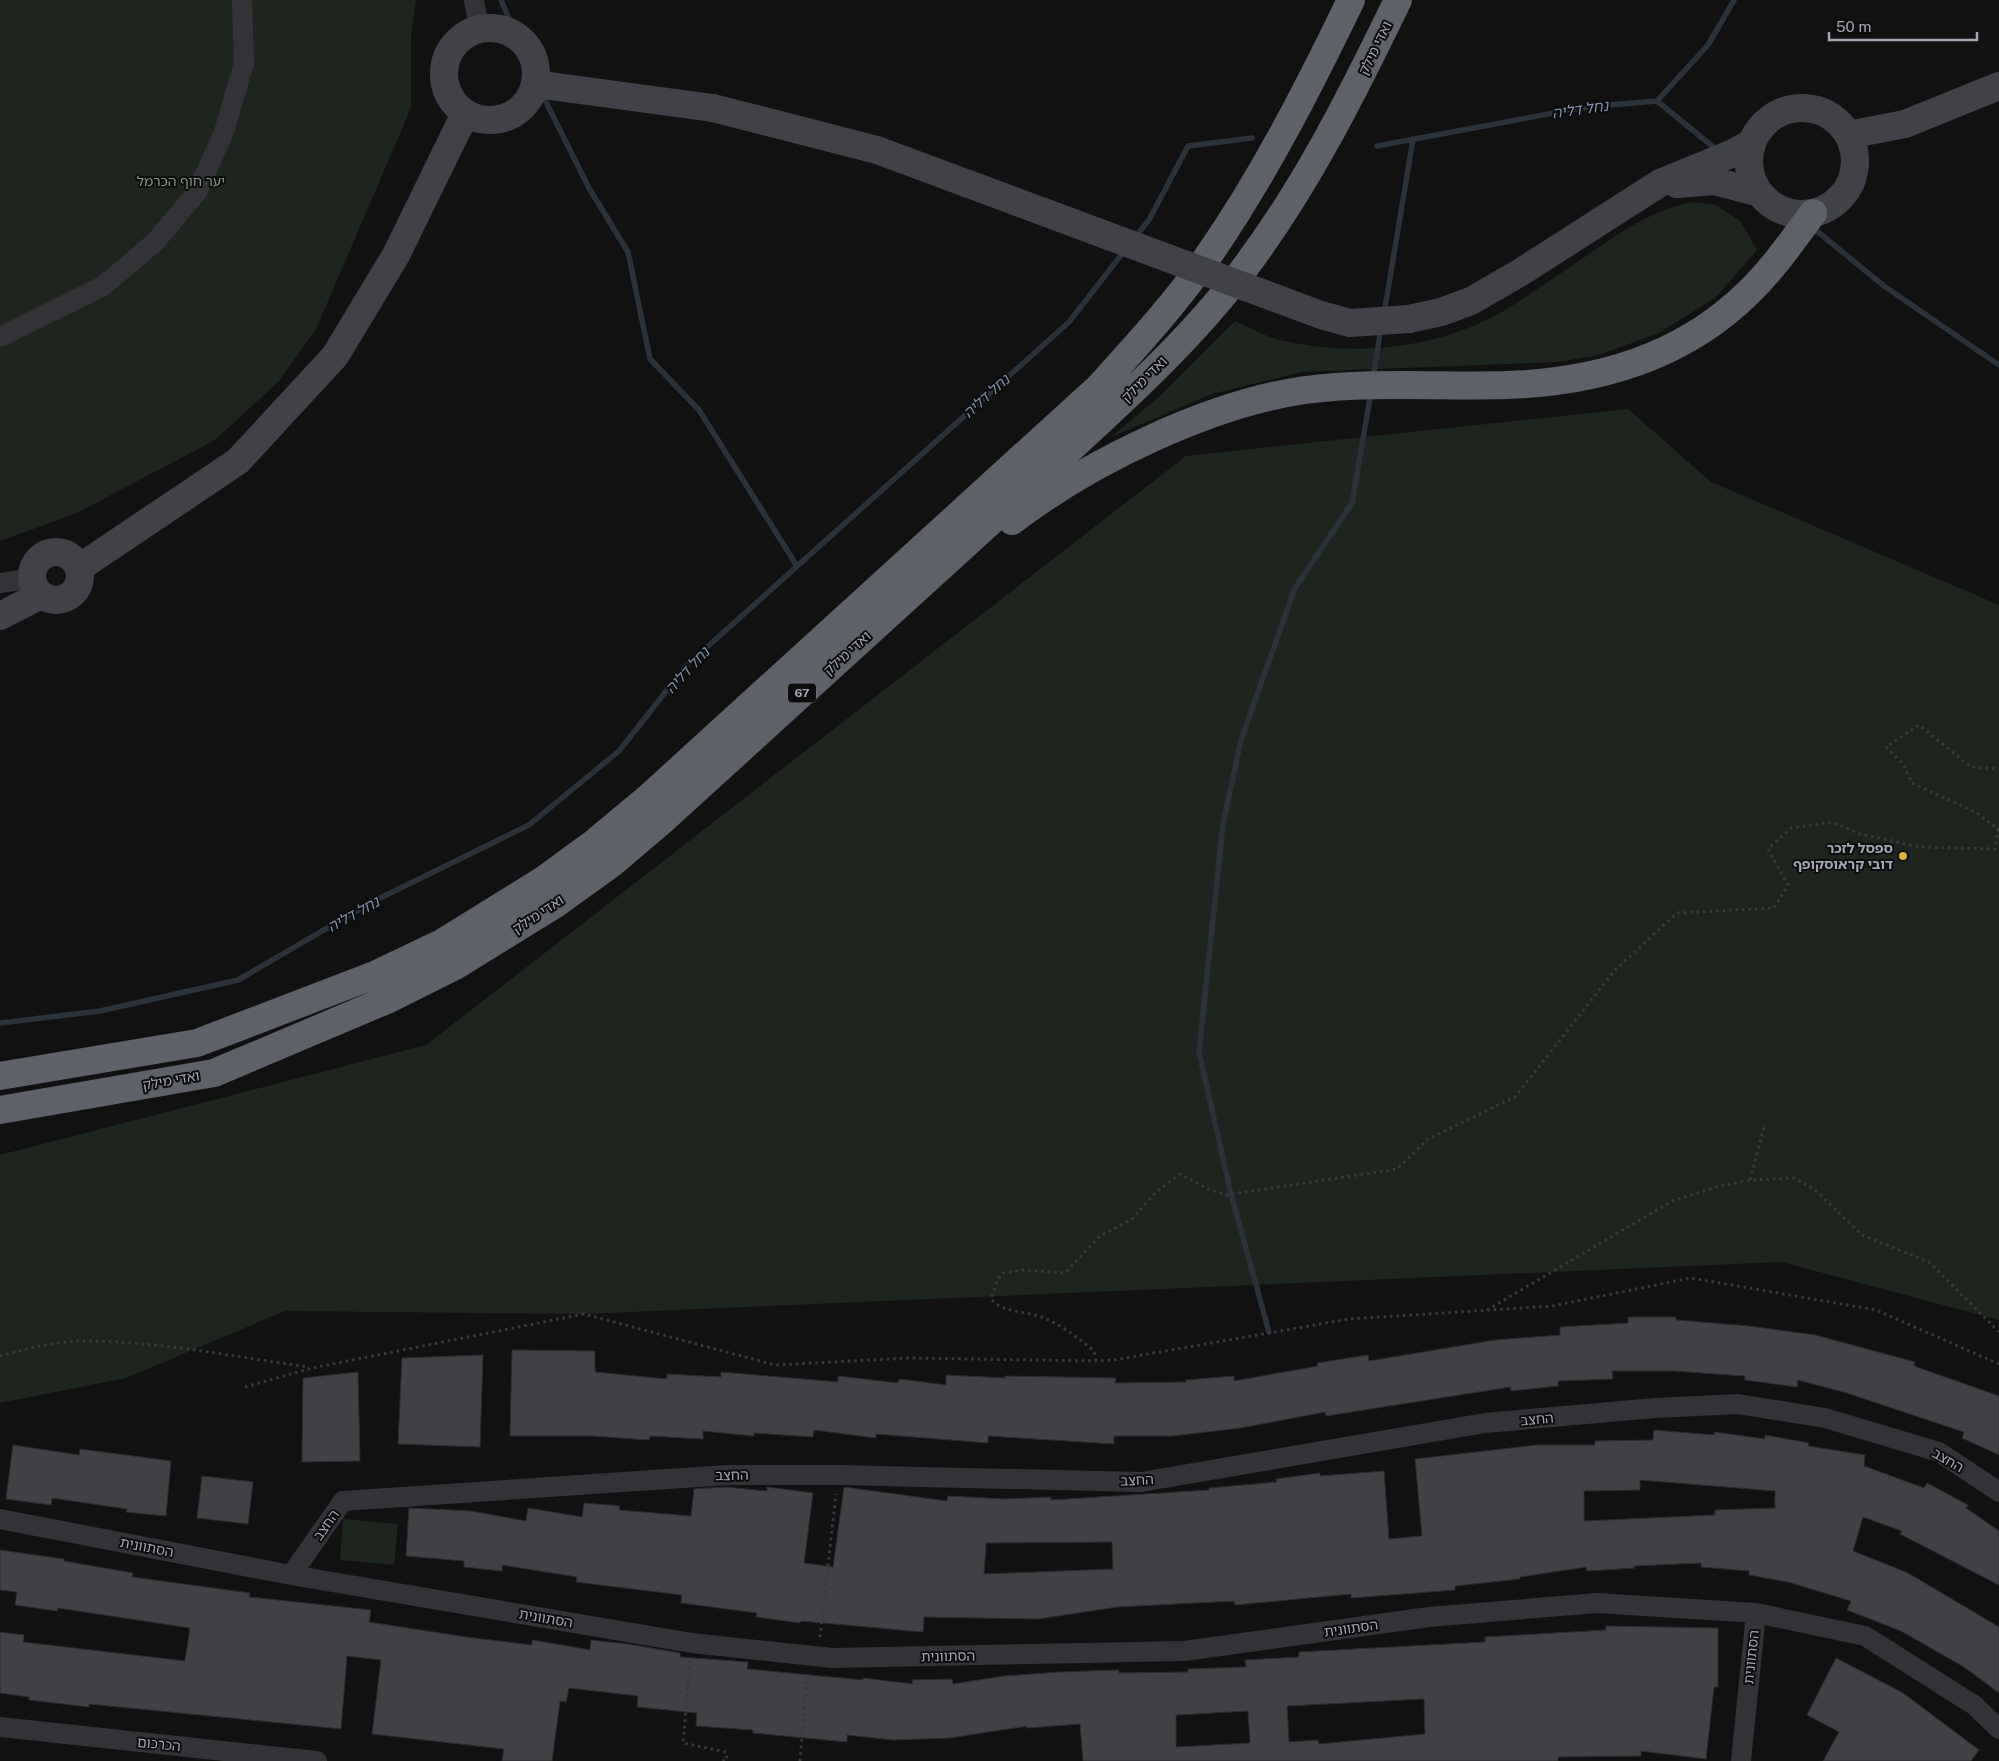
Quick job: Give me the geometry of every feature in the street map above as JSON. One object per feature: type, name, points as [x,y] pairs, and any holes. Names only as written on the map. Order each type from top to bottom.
[{"type":"highway","name":"ואדי מילק","points":[[0,1076],[198,1043],[377,974],[464,929],[542,880],[594,843],[648,798],[1092,393],[1141,341],[1206,260],[1278,144],[1351,0]]},
{"type":"highway","name":"ואדי מילק","points":[[0,1110],[214,1073],[389,999],[455,966],[557,903],[611,864],[665,818],[1118,406],[1194,328],[1236,278],[1292,200],[1338,122],[1398,0]]},
{"type":"highway","points":[[884,619],[1016,518],[1061,489],[1130,450],[1218,411],[1256,400],[1305,390],[1408,385],[1507,385],[1558,381],[1599,375],[1628,366],[1665,350],[1727,312],[1749,293],[1790,245],[1813,213]]},
{"type":"street","points":[[0,337],[103,286],[155,242],[197,192],[224,132],[244,63],[242,0]]},
{"type":"street","points":[[474,0],[479,28]]},
{"type":"street","points":[[479,28],[495,28],[510,32],[522,41],[534,61],[535,84],[530,98],[521,110],[508,118],[493,121],[478,120],[464,114],[453,103],[443,74],[446,59],[453,45],[465,34],[479,28]]},
{"type":"street","points":[[535,84],[713,108],[877,150],[1321,315],[1350,323],[1409,319],[1441,312],[1471,300],[1522,272],[1660,183],[1731,154],[1752,143]]},
{"type":"street","points":[[1848,135],[1905,124],[1999,86]]},
{"type":"street","points":[[1806,108],[1823,112],[1838,121],[1848,135],[1853,148],[1855,162],[1851,180],[1842,195],[1829,206],[1813,213],[1798,214],[1771,204],[1760,193],[1752,178],[1749,160],[1752,143],[1761,128],[1773,116],[1789,109],[1806,108]]},
{"type":"street","points":[[79,568],[238,461],[335,356],[396,255],[464,114]]},
{"type":"street","points":[[1855,162],[1905,124]]},
{"type":"street","points":[[1636,199],[1677,184],[1714,181],[1760,193]]},
{"type":"street","points":[[0,583],[36,587],[56,601],[70,596],[79,583],[79,568],[69,556],[62,553],[47,554],[36,563],[36,587]]},
{"type":"street","points":[[0,616],[36,587]]},
{"type":"street","name":"החצב","points":[[290,1575],[343,1501],[727,1475],[838,1475],[1141,1482],[1485,1423],[1655,1408],[1738,1404],[1825,1418],[1939,1452],[1999,1492]]},
{"type":"street","name":"הסתוונית","points":[[0,1519],[290,1575],[692,1643],[832,1658],[1184,1651],[1429,1617],[1597,1603],[1756,1613],[1741,1761]]},
{"type":"street","points":[[1756,1613],[1865,1636],[1974,1705],[1999,1730]]},
{"type":"street","name":"הכרכום","points":[[0,1727],[317,1761]]},
{"type":"path","points":[[1096,1361],[1094,1351],[1074,1335],[1042,1318],[997,1306],[991,1299],[998,1279],[1003,1273],[1024,1270],[1065,1273],[1100,1236],[1132,1219],[1156,1192],[1180,1174],[1208,1189],[1226,1195],[1397,1169],[1428,1139],[1515,1097],[1616,969],[1678,913],[1774,908],[1788,885],[1768,849],[1791,828],[1832,822],[1860,834],[1920,847],[1995,849],[1998,829],[1977,813],[1912,784],[1903,764],[1886,747],[1919,725],[1970,767],[1999,769]]},
{"type":"path","points":[[1750,1180],[1764,1127]]},
{"type":"path","points":[[1486,1310],[1672,1201],[1720,1186],[1750,1180],[1794,1178],[1814,1189],[1862,1235],[1929,1262],[1999,1332]]},
{"type":"path","points":[[245,1387],[312,1368],[584,1314],[775,1365],[909,1358],[1096,1361],[1114,1360],[1349,1319],[1552,1306],[1692,1278],[1876,1310],[1999,1364]]},
{"type":"path","points":[[0,1356],[23,1349],[78,1341],[159,1347],[312,1368]]},
{"type":"path","points":[[800,1761],[838,1475]]},
{"type":"path","points":[[692,1643],[683,1742],[726,1752],[727,1760],[722,1761]]},
{"type":"green space","name":"יער חוף הכרמל","points":[[0,0],[416,0],[411,35],[411,108],[316,329],[279,381],[215,440],[77,513],[0,541]]},
{"type":"green space","points":[[1693,202],[1716,205],[1740,221],[1757,250],[1715,298],[1657,334],[1595,356],[1556,362],[1302,372],[1212,394],[1111,437],[1160,396],[1235,321],[1271,338],[1312,346],[1370,348],[1427,341],[1481,323],[1507,309],[1646,218],[1676,206]]},
{"type":"green space","points":[[1628,409],[1711,482],[1999,605],[1999,1320],[1782,1262],[584,1314],[285,1311],[126,1378],[0,1403],[0,1155],[426,1045],[1186,456]]},
{"type":"green space","points":[[343,1519],[398,1524],[394,1565],[340,1560]]},
{"type":"building","points":[[1628,1317],[1676,1317],[1676,1320],[1749,1326],[1815,1335],[1915,1362],[1914,1366],[1999,1396],[1999,1455],[1962,1438],[1964,1432],[1847,1393],[1798,1380],[1797,1387],[1745,1380],[1745,1376],[1674,1371],[1612,1371],[1613,1379],[1558,1381],[1558,1386],[1511,1391],[1510,1387],[1326,1416],[1325,1412],[1241,1428],[1172,1436],[1114,1436],[1114,1444],[988,1436],[988,1443],[876,1434],[876,1438],[814,1430],[813,1437],[754,1433],[754,1436],[703,1431],[703,1439],[650,1436],[649,1440],[594,1436],[510,1436],[512,1350],[595,1351],[595,1372],[667,1379],[667,1374],[721,1377],[721,1372],[838,1382],[838,1376],[898,1383],[899,1379],[946,1385],[946,1375],[1005,1378],[1005,1376],[1116,1378],[1115,1383],[1186,1382],[1186,1380],[1234,1376],[1234,1381],[1318,1366],[1317,1363],[1368,1355],[1369,1361],[1495,1340],[1560,1335],[1560,1327],[1628,1323]]},
{"type":"building","points":[[483,1355],[480,1447],[398,1444],[402,1358]]},
{"type":"building","points":[[358,1372],[360,1461],[302,1462],[303,1378]]},
{"type":"building","points":[[1654,1430],[1714,1435],[1715,1432],[1765,1439],[1765,1435],[1809,1443],[1808,1446],[1865,1455],[1864,1466],[1924,1488],[1927,1483],[1968,1505],[1966,1508],[1999,1531],[1999,1585],[1900,1534],[1902,1531],[1863,1517],[1853,1551],[1908,1573],[1999,1627],[1999,1693],[1964,1667],[1901,1631],[1847,1610],[1851,1601],[1788,1582],[1749,1575],[1749,1571],[1701,1567],[1701,1563],[1634,1566],[1635,1568],[1587,1571],[1586,1567],[1520,1577],[1520,1579],[1455,1586],[1455,1590],[1351,1598],[1351,1594],[1235,1605],[1234,1601],[1117,1607],[1038,1619],[924,1617],[923,1632],[801,1621],[800,1623],[756,1617],[757,1613],[681,1603],[682,1595],[576,1582],[577,1577],[502,1565],[502,1571],[464,1567],[464,1561],[406,1556],[409,1508],[471,1511],[526,1521],[528,1508],[582,1517],[584,1503],[620,1506],[619,1510],[691,1516],[694,1489],[726,1487],[767,1491],[767,1487],[813,1493],[804,1563],[833,1567],[844,1487],[947,1501],[948,1496],[1004,1499],[1051,1497],[1051,1500],[1209,1490],[1209,1488],[1277,1482],[1276,1479],[1320,1473],[1320,1476],[1384,1471],[1389,1539],[1422,1536],[1415,1459],[1537,1445],[1595,1445],[1595,1441],[1653,1440]],"holes":[[[1640,1480],[1775,1491],[1775,1508],[1715,1510],[1715,1515],[1584,1521],[1584,1491],[1640,1490]],[[1112,1542],[1113,1569],[984,1574],[986,1543]]]},
{"type":"building","points":[[13,1445],[79,1455],[80,1449],[171,1461],[166,1516],[126,1512],[127,1509],[52,1498],[51,1505],[6,1499]]},
{"type":"building","points":[[202,1476],[253,1482],[248,1524],[197,1518]]},
{"type":"building","points":[[0,1550],[64,1559],[64,1561],[133,1573],[132,1577],[250,1593],[249,1597],[371,1610],[369,1622],[466,1637],[532,1645],[532,1640],[590,1650],[591,1640],[680,1653],[680,1657],[748,1662],[747,1669],[913,1684],[912,1680],[952,1679],[953,1684],[1004,1676],[1060,1672],[1119,1670],[1119,1673],[1188,1672],[1188,1669],[1246,1667],[1245,1660],[1299,1657],[1299,1652],[1485,1642],[1485,1637],[1606,1630],[1606,1626],[1718,1628],[1718,1687],[1714,1687],[1706,1759],[1641,1751],[1641,1756],[1558,1757],[1558,1761],[1083,1761],[1080,1724],[1027,1728],[1027,1726],[950,1738],[893,1740],[847,1735],[847,1742],[753,1733],[753,1730],[696,1726],[697,1713],[637,1707],[638,1696],[569,1688],[566,1702],[560,1701],[552,1761],[502,1761],[504,1749],[372,1734],[381,1660],[347,1656],[341,1729],[89,1704],[89,1707],[29,1700],[29,1697],[0,1693],[0,1632],[24,1635],[23,1642],[185,1661],[190,1628],[58,1608],[57,1611],[15,1605],[17,1592],[0,1590]],"holes":[[[1424,1699],[1425,1734],[1319,1744],[1318,1740],[1289,1742],[1287,1706]],[[1248,1711],[1250,1743],[1176,1747],[1176,1715]]]},
{"type":"building","points":[[1836,1658],[1903,1693],[1979,1750],[1971,1761],[1823,1761],[1839,1732],[1807,1715]]},
{"type":"waterway","points":[[501,0],[534,76]]},
{"type":"waterway","name":"נחל דליה","points":[[1377,146],[1586,107],[1657,101],[1708,45],[1734,0]]},
{"type":"waterway","points":[[542,94],[589,188],[628,252],[650,359],[699,410],[797,566]]},
{"type":"waterway","points":[[1657,101],[1717,150]]},
{"type":"waterway","name":"נחל דליה","points":[[1135,237],[1149,220],[1188,146],[1252,138]]},
{"type":"waterway","points":[[1384,314],[1413,139]]},
{"type":"waterway","points":[[1732,162],[1754,180]]},
{"type":"waterway","points":[[1767,191],[1801,218]]},
{"type":"waterway","points":[[1812,227],[1884,286],[1999,365]]},
{"type":"waterway","name":"נחל דליה","points":[[0,1023],[100,1011],[238,980],[372,902],[529,825],[619,751],[686,666],[1069,322],[1125,250]]},
{"type":"waterway","points":[[1373,378],[1381,328]]},
{"type":"waterway","points":[[1269,1332],[1231,1194],[1199,1052],[1223,824],[1241,740],[1295,588],[1352,503],[1371,392]]},
{"type":"place","name":"ספסל לזכר דובי קראוסקופף","points":[[1903,856]]}]
